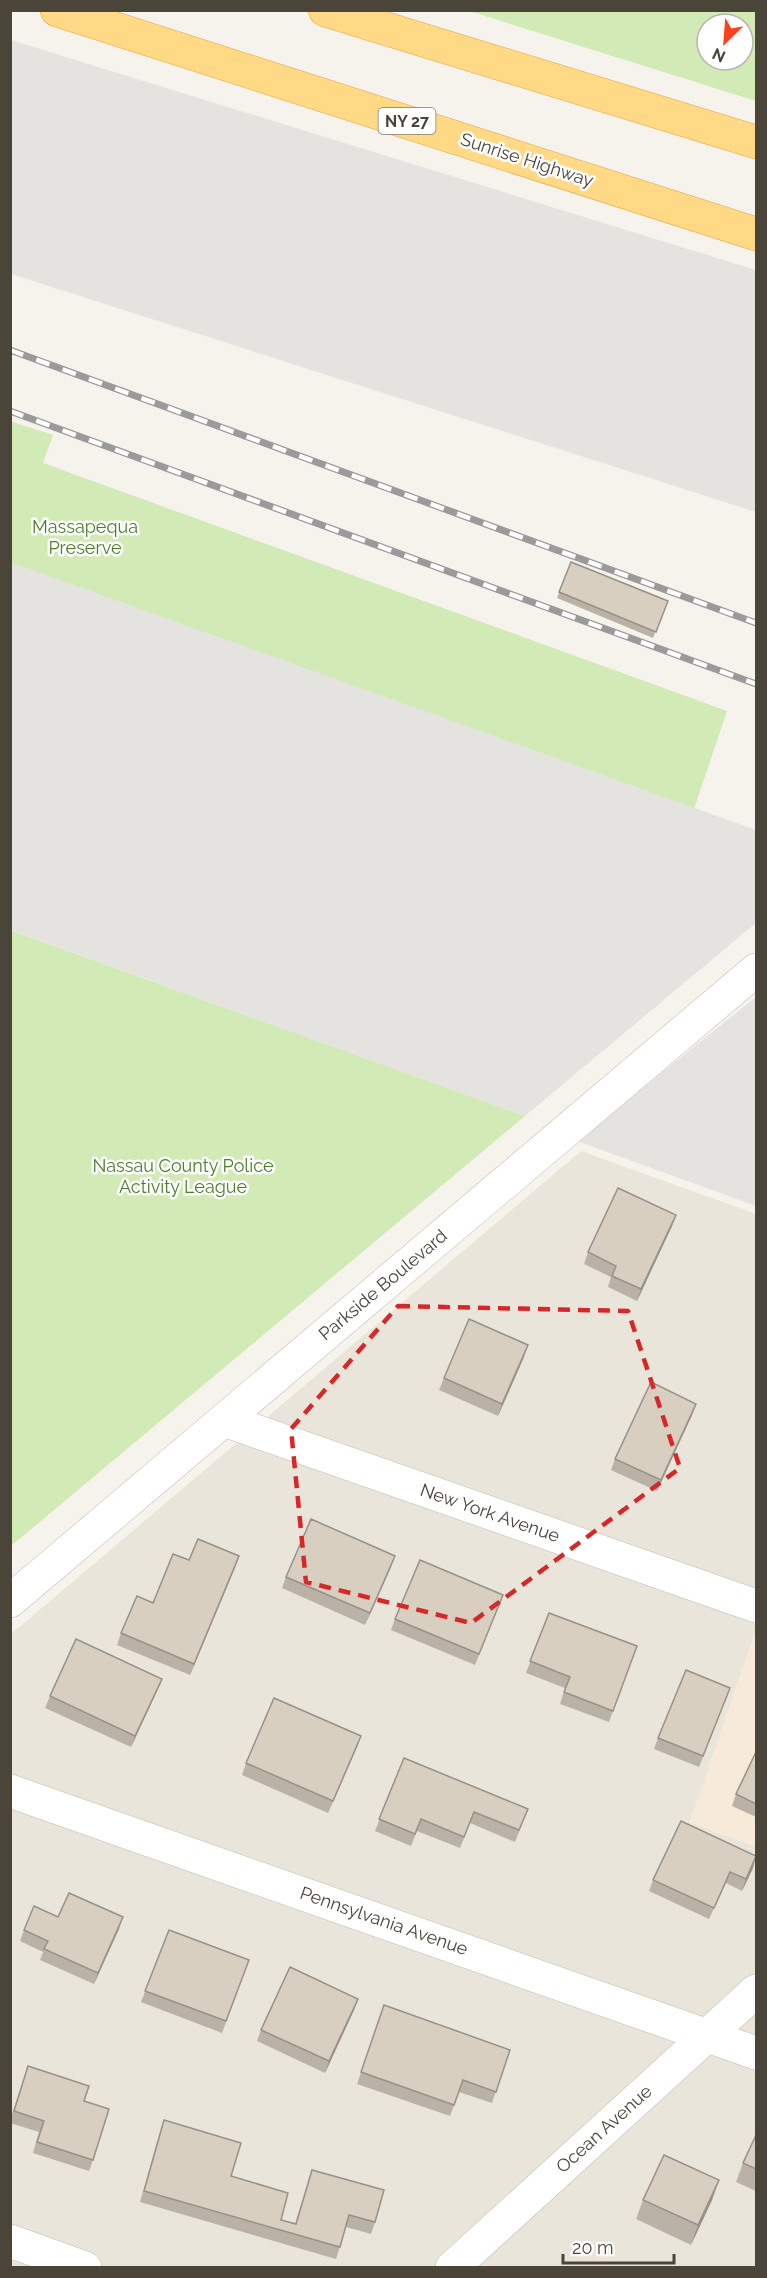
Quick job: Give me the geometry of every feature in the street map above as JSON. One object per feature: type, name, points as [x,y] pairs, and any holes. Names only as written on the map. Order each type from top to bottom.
[{"type":"highway","name":"Sunrise Highway","points":[[57,10],[756,234]]},
{"type":"highway","points":[[325,10],[756,142]]},
{"type":"street","name":"Parkside Boulevard","points":[[10,1601],[756,970]]},
{"type":"street","name":"New York Avenue","points":[[224,1420],[756,1606]]},
{"type":"street","name":"Pennsylvania Avenue","points":[[10,1791],[756,2053]]},
{"type":"street","name":"Ocean Avenue","points":[[452,2268],[756,1991]]},
{"type":"street","points":[[10,2241],[85,2268]]},
{"type":"highlighted area","points":[[398,1306],[628,1311],[680,1468],[471,1623],[306,1582],[291,1429]]},
{"type":"shaded area","points":[[11,40],[756,270],[756,512],[11,274]]},
{"type":"shaded area","points":[[10,562],[756,830],[756,923],[525,1116],[11,930]]},
{"type":"shaded area","points":[[756,997],[756,1206],[577,1141]]},
{"type":"shaded area","points":[[581,1151],[756,1214],[756,1630],[690,1822],[756,1847],[756,2267],[11,2267],[10,1635]]},
{"type":"shaded area","points":[[756,1630],[756,1847],[690,1822]]},
{"type":"green space","points":[[469,11],[756,11],[756,101]]},
{"type":"green space","name":"Massapequa Preserve","points":[[10,421],[53,435],[43,463],[727,711],[692,815],[11,569]]},
{"type":"green space","name":"Nassau County Police Activity League","points":[[10,930],[525,1116],[11,1546],[10,1546]]},
{"type":"building","points":[[571,562],[668,601],[656,632],[559,592]]},
{"type":"building","points":[[618,1188],[676,1215],[641,1289],[612,1276],[616,1266],[588,1252]]},
{"type":"building","points":[[469,1319],[528,1345],[502,1404],[444,1378]]},
{"type":"building","points":[[651,1382],[696,1404],[661,1480],[615,1459]]},
{"type":"building","points":[[311,1519],[395,1556],[370,1613],[286,1577]]},
{"type":"building","points":[[198,1539],[239,1556],[194,1664],[121,1633],[137,1596],[153,1603],[173,1554],[189,1560]]},
{"type":"building","points":[[420,1560],[503,1595],[479,1654],[395,1619]]},
{"type":"building","points":[[549,1613],[637,1646],[613,1711],[564,1692],[570,1677],[530,1661]]},
{"type":"building","points":[[76,1639],[162,1679],[135,1736],[50,1696]]},
{"type":"building","points":[[686,1670],[730,1688],[703,1756],[658,1738]]},
{"type":"building","points":[[274,1698],[361,1736],[333,1801],[246,1763]]},
{"type":"building","points":[[756,1755],[756,1804],[736,1794]]},
{"type":"building","points":[[404,1758],[528,1809],[519,1830],[474,1812],[464,1837],[421,1819],[415,1834],[379,1819]]},
{"type":"building","points":[[681,1821],[756,1856],[746,1879],[730,1872],[714,1908],[653,1880]]},
{"type":"building","points":[[69,1893],[123,1917],[98,1973],[44,1949],[48,1941],[24,1930],[34,1906],[58,1917]]},
{"type":"building","points":[[169,1930],[249,1960],[226,2021],[145,1991]]},
{"type":"building","points":[[290,1967],[358,1999],[329,2061],[261,2030]]},
{"type":"building","points":[[384,2005],[510,2050],[496,2092],[463,2080],[454,2105],[361,2072]]},
{"type":"building","points":[[28,2066],[89,2086],[84,2101],[109,2109],[93,2160],[37,2142],[44,2121],[14,2111]]},
{"type":"building","points":[[164,2120],[241,2143],[231,2176],[288,2193],[281,2220],[296,2224],[312,2170],[384,2190],[375,2222],[349,2215],[340,2247],[144,2191]]},
{"type":"building","points":[[756,2135],[756,2169],[743,2163]]},
{"type":"building","points":[[664,2155],[719,2180],[698,2225],[643,2200]]},
{"type":"railway","points":[[10,350],[756,623]]},
{"type":"railway","points":[[10,411],[756,684]]}]
